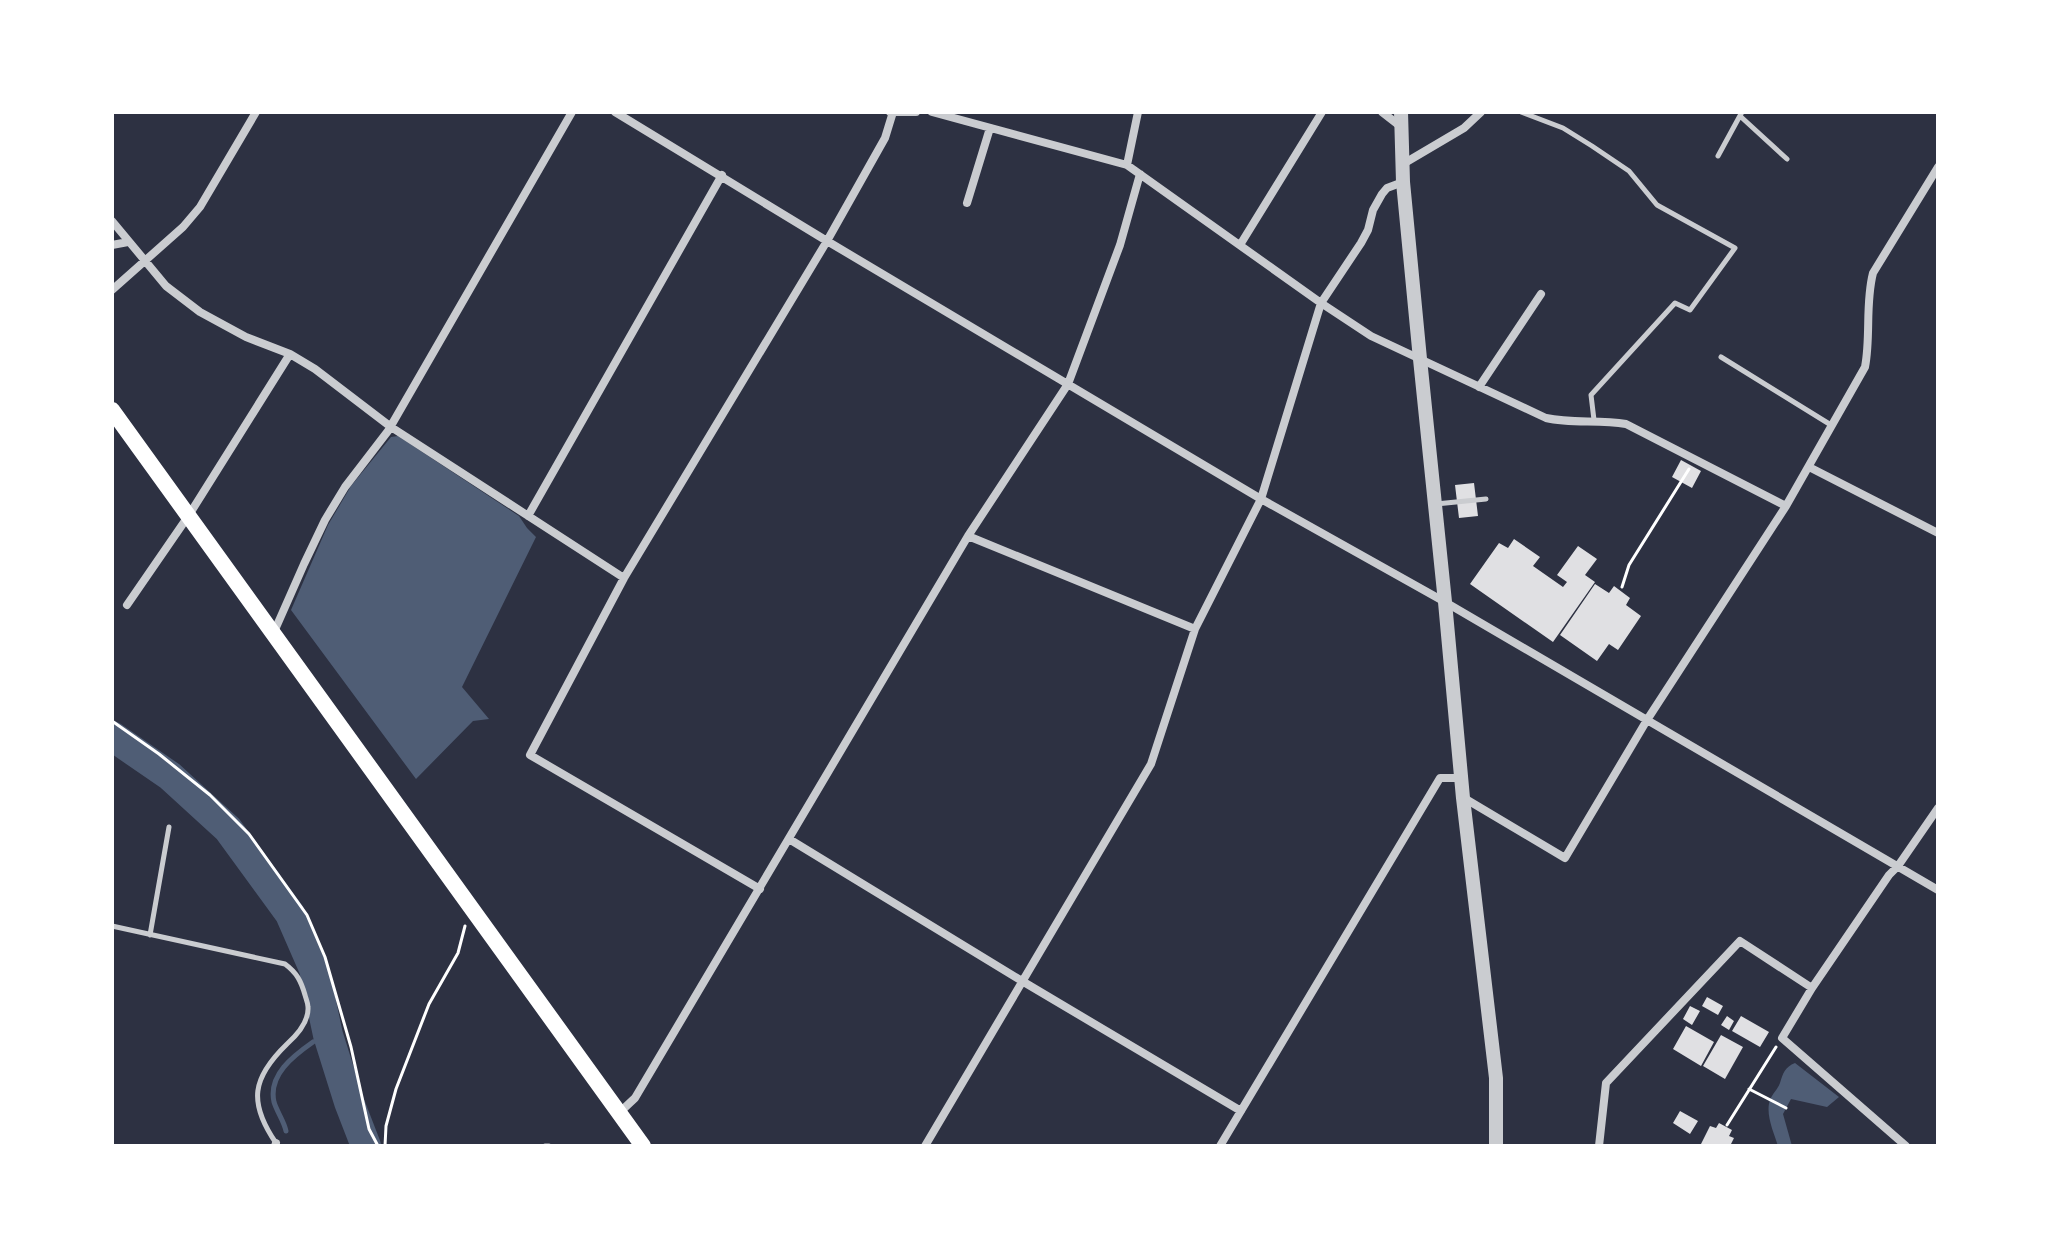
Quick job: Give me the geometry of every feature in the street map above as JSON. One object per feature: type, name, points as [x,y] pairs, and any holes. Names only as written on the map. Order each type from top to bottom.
[{"type":"main road","points":[[112,410],[643,1146]]},
{"type":"street","points":[[112,290],[183,227],[200,207],[256,112]]},
{"type":"street","points":[[274,632],[325,520],[345,487],[391,427],[572,112]]},
{"type":"street","points":[[615,112],[1261,499],[1445,602],[1938,890]]},
{"type":"street","points":[[760,889],[530,755],[624,578],[827,241],[885,138],[892,112],[916,112]]},
{"type":"street","points":[[932,112],[1127,165],[1371,336],[1546,418],[1626,424],[1786,506]]},
{"type":"street","points":[[1127,165],[1138,112]]},
{"type":"street","points":[[1240,245],[1322,112]]},
{"type":"street","points":[[1382,112],[1401,119],[1403,182],[1463,798],[1496,1078],[1496,1146]]},
{"type":"street","points":[[1403,164],[1464,128],[1481,112]]},
{"type":"street","points":[[967,203],[990,128]]},
{"type":"street","points":[[1463,798],[1565,858],[1647,720],[1786,506],[1865,367],[1873,273],[1938,167]]},
{"type":"street","points":[[619,1113],[635,1098],[968,536],[1068,384],[1120,245],[1140,174]]},
{"type":"street","points":[[528,516],[722,175]]},
{"type":"street","points":[[925,1146],[1151,764],[1195,629],[1261,499],[1321,303],[1361,243],[1382,194],[1387,188],[1403,182]]},
{"type":"street","points":[[112,221],[166,286],[200,312],[315,369],[391,427],[624,578]]},
{"type":"street","points":[[112,245],[128,242]]},
{"type":"street","points":[[1479,387],[1541,294]]},
{"type":"street","points":[[127,605],[189,515],[290,354]]},
{"type":"street","points":[[1809,467],[1938,533]]},
{"type":"street","points":[[968,536],[1195,629]]},
{"type":"street","points":[[1220,1146],[1440,778],[1462,778]]},
{"type":"street","points":[[1906,1146],[1782,1038],[1812,988],[1938,808]]},
{"type":"street","points":[[789,839],[1241,1111]]},
{"type":"street","points":[[1599,1146],[1606,1083],[1740,941],[1812,988]]},
{"type":"lane","points":[[1521,112],[1563,128],[1592,146],[1629,171],[1657,205],[1735,248],[1690,310],[1675,303],[1591,395],[1594,420]]},
{"type":"lane","points":[[1718,156],[1741,114],[1787,159]]},
{"type":"lane","points":[[1721,357],[1832,426]]},
{"type":"lane","points":[[1435,505],[1486,499]]},
{"type":"lane","points":[[150,935],[169,827]]},
{"type":"lane","points":[[112,926],[285,964],[300,979],[308,1008],[305,1022],[297,1035],[263,1069],[257,1085],[259,1114],[275,1144]]},
{"type":"path","points":[[1622,587],[1629,565],[1695,459]]},
{"type":"path","points":[[112,721],[210,795],[249,834],[307,915],[325,957],[351,1047],[369,1129],[378,1146]]},
{"type":"path","points":[[385,1146],[386,1126],[396,1089],[429,1004],[458,953],[467,921]]},
{"type":"path","points":[[1727,1125],[1782,1038]]},
{"type":"path","points":[[1749,1089],[1786,1108]]},
{"type":"water","points":[[398,436],[519,516],[536,537],[462,687],[489,719],[473,721],[416,779],[291,610],[328,525],[351,486],[391,437]]},
{"type":"water","points":[[1795,1063],[1839,1097],[1827,1107],[1791,1099],[1783,1114],[1792,1146],[1778,1146],[1769,1105],[1785,1071]]},
{"type":"building","points":[[1681,460],[1701,471],[1692,488],[1672,477]]},
{"type":"building","points":[[1474,483],[1478,516],[1459,518],[1455,485]]},
{"type":"building","points":[[1514,539],[1540,557],[1533,566],[1563,587],[1567,582],[1557,575],[1578,546],[1597,559],[1585,575],[1595,582],[1553,642],[1470,584],[1499,543],[1508,548]]},
{"type":"building","points":[[1595,584],[1609,593],[1614,586],[1630,598],[1626,605],[1641,616],[1618,650],[1609,644],[1597,661],[1560,635]]},
{"type":"building","points":[[1707,997],[1723,1006],[1718,1015],[1702,1006]]},
{"type":"building","points":[[1690,1006],[1700,1011],[1692,1025],[1683,1019]]},
{"type":"building","points":[[1727,1016],[1734,1021],[1729,1030],[1721,1025]]},
{"type":"building","points":[[1741,1016],[1769,1032],[1760,1047],[1732,1031]]},
{"type":"building","points":[[1686,1026],[1714,1042],[1701,1066],[1673,1049]]},
{"type":"building","points":[[1721,1035],[1743,1047],[1725,1079],[1703,1066]]},
{"type":"building","points":[[1680,1111],[1698,1121],[1690,1134],[1673,1123]]},
{"type":"building","points":[[1719,1123],[1732,1130],[1729,1136],[1734,1138],[1730,1146],[1701,1144],[1710,1126],[1716,1128]]},
{"type":"waterway","points":[[112,736],[170,776],[228,829],[290,914],[314,969],[328,1035],[366,1146]]},
{"type":"waterway","points":[[112,748],[118,740]]},
{"type":"waterway","points":[[286,1131],[274,1102],[275,1083],[290,1060],[313,1042]]}]
